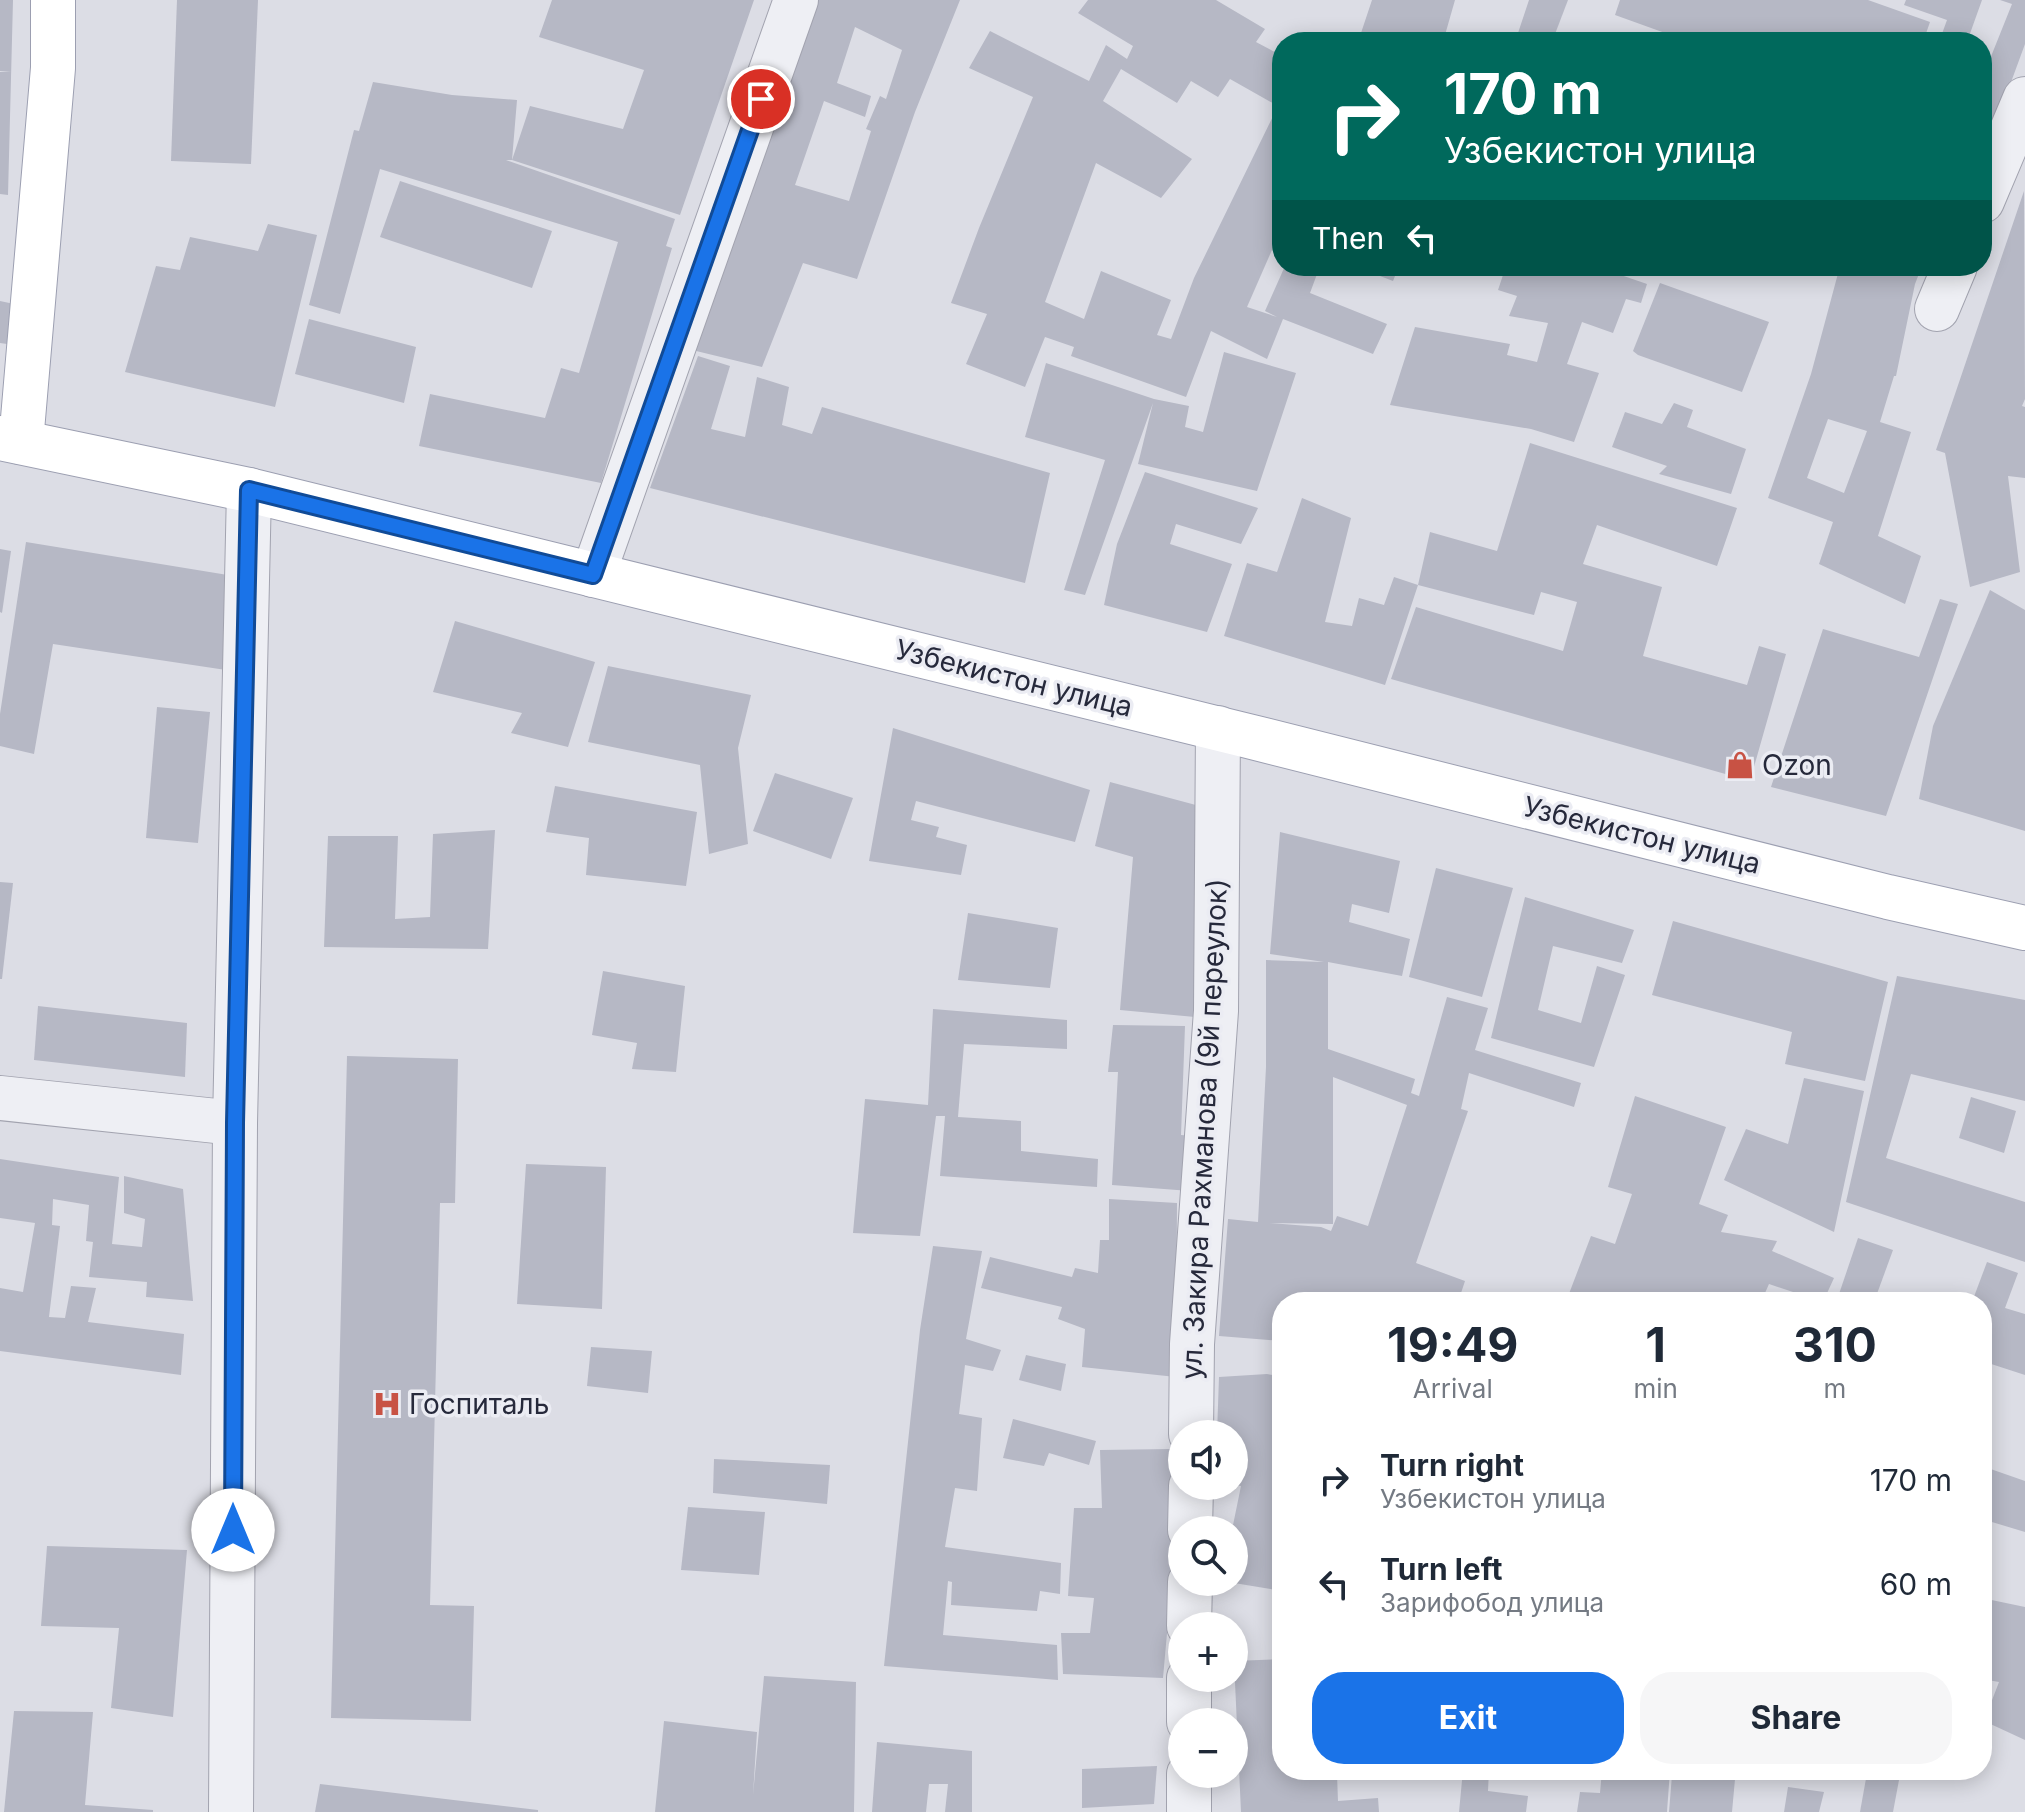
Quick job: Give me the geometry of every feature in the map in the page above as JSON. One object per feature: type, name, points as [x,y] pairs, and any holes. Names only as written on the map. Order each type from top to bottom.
[{"type":"main road","points":[[10,440],[53,68],[53,0]]},
{"type":"main road","name":"Узбекистон улица","points":[[10,440],[249,490],[1873,893],[2025,928]]},
{"type":"street","points":[[593,575],[796,0]]},
{"type":"street","points":[[1992,177],[2025,99]]},
{"type":"street","points":[[1937,309],[1951,276]]},
{"type":"street","points":[[231,1812],[235,1123],[249,490]]},
{"type":"street","name":"ул. Закира Рахманова (9й переулок)","points":[[1191,1420],[1192,1344],[1216,1011],[1218,728]]},
{"type":"street","points":[[0,1098],[235,1123]]},
{"type":"street","points":[[1189,1788],[1189,1812]]},
{"type":"building","points":[[0,0],[13,0],[8,195],[0,194],[0,72],[11,72],[0,71]]},
{"type":"building","points":[[177,0],[258,0],[251,164],[171,161]]},
{"type":"building","points":[[552,0],[754,0],[680,215],[512,160],[530,106],[623,129],[644,70],[539,37]]},
{"type":"building","points":[[815,0],[960,0],[915,112],[857,279],[803,263],[762,367],[688,349]],"holes":[[[855,27],[902,50],[886,99],[880,96],[866,129],[871,131],[849,201],[795,185],[824,101],[865,117],[871,96],[837,83]]]},
{"type":"building","points":[[1088,0],[1216,0],[1265,29],[1256,42],[1272,51],[1272,103],[1230,79],[1218,97],[1191,81],[1177,103],[1121,69],[1103,101],[1192,159],[1161,198],[1096,163],[1045,302],[1084,319],[1101,271],[1171,300],[1157,335],[1171,339],[1194,278],[1272,118],[1272,250],[1247,307],[1277,317],[1265,311],[1281,276],[1316,276],[1310,293],[1387,324],[1373,354],[1283,319],[1267,359],[1211,331],[1186,397],[1071,356],[1074,347],[1045,337],[1025,387],[966,364],[987,314],[951,303],[1033,97],[969,68],[990,31],[1089,81],[1106,45],[1127,59],[1133,46],[1078,13]]},
{"type":"building","points":[[1372,0],[1455,0],[1446,32],[1361,32]]},
{"type":"building","points":[[1529,0],[1568,0],[1556,32],[1518,32]]},
{"type":"building","points":[[1620,0],[1868,0],[1930,22],[1926,32],[1662,32],[1615,15]]},
{"type":"building","points":[[1906,0],[1982,0],[1971,32],[1943,32],[1947,20],[1904,5]]},
{"type":"building","points":[[2000,0],[2025,0],[2025,44],[1992,134],[1992,54],[2012,4]]},
{"type":"building","points":[[373,82],[452,95],[517,100],[512,160],[506,160],[675,219],[666,246],[672,248],[601,483],[419,446],[430,394],[545,418],[561,368],[579,373],[618,242],[380,169],[340,314],[309,305],[354,130],[359,131]]},
{"type":"building","points":[[400,181],[552,231],[532,288],[380,237]]},
{"type":"building","points":[[2024,191],[2025,399],[2022,406],[2025,407],[2025,478],[2008,476],[2020,572],[1970,587],[1945,453],[1936,450]]},
{"type":"building","points":[[268,224],[317,235],[275,407],[125,372],[156,266],[180,270],[190,237],[258,251]]},
{"type":"building","points":[[1503,276],[1624,276],[1647,284],[1641,303],[1626,299],[1613,333],[1582,322],[1567,364],[1599,373],[1574,442],[1531,429],[1390,405],[1415,327],[1510,344],[1507,355],[1537,362],[1548,323],[1509,316],[1517,296],[1498,290]]},
{"type":"building","points":[[1837,276],[1918,276],[1896,376],[1880,422],[1911,432],[1878,536],[1921,556],[1905,604],[1819,564],[1833,522],[1768,498],[1811,374]],"holes":[[[1828,419],[1867,431],[1844,493],[1807,478]]]},
{"type":"building","points":[[1660,283],[1769,322],[1742,392],[1633,351]]},
{"type":"building","points":[[0,301],[14,304],[7,344],[0,343]]},
{"type":"building","points":[[309,319],[416,347],[404,403],[295,374]]},
{"type":"building","points":[[1224,352],[1296,373],[1257,491],[1138,464],[1153,403],[1085,595],[1064,590],[1105,460],[1025,437],[1046,363],[1154,399],[1189,406],[1185,427],[1203,432]]},
{"type":"building","points":[[698,356],[730,366],[711,429],[745,437],[757,377],[789,387],[782,425],[812,434],[822,407],[1050,473],[1025,583],[650,488]]},
{"type":"building","points":[[1674,403],[1693,410],[1687,427],[1746,449],[1731,494],[1659,474],[1667,466],[1612,447],[1625,412],[1662,424]]},
{"type":"building","points":[[1530,443],[1737,508],[1717,566],[1597,525],[1583,564],[1662,587],[1643,656],[1747,685],[1759,646],[1786,654],[1750,781],[1391,679],[1416,607],[1563,651],[1577,602],[1541,592],[1534,615],[1418,585],[1430,532],[1497,551]]},
{"type":"building","points":[[1145,472],[1258,508],[1241,544],[1176,524],[1170,544],[1232,564],[1207,632],[1104,605],[1117,544]]},
{"type":"building","points":[[1302,498],[1351,518],[1325,622],[1352,626],[1359,598],[1384,605],[1394,577],[1418,585],[1385,685],[1224,636],[1247,563],[1277,572]]},
{"type":"building","points":[[26,542],[240,577],[226,670],[53,644],[34,754],[0,746],[0,714]]},
{"type":"building","points":[[0,549],[11,551],[2,613],[0,612]]},
{"type":"building","points":[[1990,590],[2025,610],[2025,831],[1919,799],[1933,726]]},
{"type":"building","points":[[1940,599],[1958,604],[1886,816],[1771,787],[1823,629],[1919,657]]},
{"type":"building","points":[[455,621],[595,662],[568,747],[511,733],[522,713],[433,692]]},
{"type":"building","points":[[608,666],[751,695],[738,748],[748,844],[709,854],[700,765],[588,742]]},
{"type":"building","points":[[157,707],[210,712],[198,843],[146,838]]},
{"type":"building","points":[[893,728],[1090,790],[1075,842],[916,801],[911,820],[939,827],[936,837],[967,845],[961,875],[869,861]]},
{"type":"building","points":[[775,773],[853,798],[831,859],[753,831]]},
{"type":"building","points":[[1110,782],[1207,808],[1195,1017],[1120,1010],[1133,857],[1095,846]]},
{"type":"building","points":[[555,786],[697,812],[686,886],[586,875],[589,838],[546,832]]},
{"type":"building","points":[[495,830],[488,949],[324,947],[328,836],[398,836],[395,919],[430,917],[433,834]]},
{"type":"building","points":[[1280,832],[1400,861],[1389,913],[1352,904],[1349,922],[1410,939],[1402,976],[1328,962],[1328,1049],[1415,1079],[1411,1093],[1419,1096],[1447,997],[1488,1008],[1475,1050],[1581,1083],[1574,1107],[1469,1073],[1461,1109],[1468,1111],[1416,1263],[1465,1281],[1461,1292],[1272,1292],[1272,1340],[1219,1336],[1228,1219],[1258,1222],[1266,1067],[1266,960],[1324,962],[1270,954]],"holes":[[[1333,1077],[1407,1105],[1368,1226],[1337,1216],[1331,1231],[1321,1227],[1270,1223],[1333,1224]]]},
{"type":"building","points":[[1436,868],[1513,888],[1482,997],[1409,977]]},
{"type":"building","points":[[0,882],[13,883],[2,979],[0,979]]},
{"type":"building","points":[[1525,897],[1634,930],[1622,963],[1553,946],[1538,1010],[1581,1023],[1597,966],[1625,975],[1594,1067],[1491,1038]]},
{"type":"building","points":[[968,913],[1058,928],[1050,988],[958,980]]},
{"type":"building","points":[[1673,921],[1888,982],[1865,1081],[1785,1064],[1792,1032],[1652,995]]},
{"type":"building","points":[[603,971],[685,986],[676,1072],[632,1069],[637,1043],[592,1035]]},
{"type":"building","points":[[1897,976],[2025,1000],[2025,1101],[1911,1074],[1886,1158],[2025,1202],[2025,1262],[1846,1202]]},
{"type":"building","points":[[38,1006],[187,1023],[185,1077],[34,1060]]},
{"type":"building","points":[[933,1009],[1067,1020],[1067,1049],[964,1044],[958,1117],[1021,1121],[1021,1151],[1098,1159],[1097,1187],[940,1176],[945,1116],[936,1116],[920,1236],[853,1233],[865,1099],[928,1105]]},
{"type":"building","points":[[1113,1025],[1185,1026],[1181,1135],[1194,1136],[1190,1191],[1112,1185],[1118,1072],[1108,1072]]},
{"type":"building","name":"Госпиталь","points":[[347,1056],[458,1059],[455,1203],[440,1203],[430,1605],[474,1606],[471,1721],[331,1718]]},
{"type":"building","points":[[1804,1078],[1864,1091],[1834,1232],[1724,1180],[1746,1129],[1788,1144]]},
{"type":"building","points":[[1635,1096],[1726,1127],[1699,1204],[1728,1215],[1721,1232],[1777,1241],[1772,1251],[1834,1278],[1828,1292],[1793,1292],[1769,1284],[1765,1292],[1570,1292],[1591,1236],[1615,1244],[1632,1194],[1608,1187]]},
{"type":"building","points":[[1971,1097],[2016,1111],[2004,1153],[1959,1138]]},
{"type":"building","points":[[0,1159],[119,1177],[112,1244],[142,1247],[145,1219],[124,1213],[124,1176],[183,1189],[193,1301],[146,1297],[147,1282],[89,1277],[93,1242],[86,1241],[89,1205],[53,1199],[52,1225],[60,1226],[49,1317],[65,1318],[71,1286],[96,1288],[88,1322],[184,1334],[181,1375],[0,1351],[0,1288],[23,1292],[35,1223],[0,1218]]},
{"type":"building","points":[[526,1164],[606,1167],[602,1309],[517,1304]]},
{"type":"building","points":[[1109,1199],[1177,1203],[1176,1377],[1082,1367],[1085,1329],[1058,1319],[1062,1307],[981,1288],[990,1257],[1072,1277],[1075,1268],[1098,1273],[1100,1240],[1109,1240]]},
{"type":"building","points":[[1858,1238],[1893,1250],[1878,1292],[1840,1292]]},
{"type":"building","points":[[933,1246],[982,1251],[966,1339],[1001,1350],[993,1371],[965,1365],[959,1414],[982,1418],[977,1491],[955,1488],[945,1547],[1061,1563],[1060,1594],[1040,1591],[1037,1611],[951,1605],[952,1582],[948,1581],[943,1635],[1057,1645],[1058,1680],[884,1666],[920,1330]]},
{"type":"building","points":[[1987,1262],[2018,1273],[2005,1308],[2025,1314],[2025,1375],[1992,1364],[1992,1292],[1976,1292]]},
{"type":"building","points":[[591,1347],[652,1351],[648,1393],[587,1386]]},
{"type":"building","points":[[1026,1355],[1066,1364],[1061,1391],[1019,1380]]},
{"type":"building","points":[[1272,1375],[1272,1589],[1248,1585],[1248,1516],[1235,1516],[1238,1500],[1248,1500],[1248,1420],[1217,1420],[1219,1377]]},
{"type":"building","points":[[1013,1419],[1096,1441],[1089,1465],[1049,1453],[1044,1466],[1003,1458]]},
{"type":"building","points":[[1168,1449],[1168,1500],[1175,1500],[1177,1516],[1168,1516],[1170,1596],[1163,1678],[1063,1674],[1061,1633],[1090,1633],[1094,1598],[1068,1596],[1074,1508],[1102,1508],[1100,1450]]},
{"type":"building","points":[[714,1459],[830,1465],[827,1504],[713,1493]]},
{"type":"building","points":[[1992,1469],[2025,1481],[2025,1532],[1992,1522]]},
{"type":"building","points":[[688,1507],[765,1512],[759,1575],[681,1570]]},
{"type":"building","points":[[47,1546],[187,1550],[173,1717],[111,1708],[119,1628],[41,1626]]},
{"type":"building","points":[[1992,1600],[2025,1607],[2025,1740],[1992,1725],[1992,1700],[1999,1682],[1992,1681]]},
{"type":"building","points":[[1272,1659],[1272,1780],[1337,1780],[1338,1801],[1378,1798],[1379,1812],[1241,1812],[1240,1788],[1248,1788],[1248,1708],[1236,1708],[1235,1692],[1248,1692],[1248,1660]]},
{"type":"building","points":[[764,1676],[856,1682],[854,1812],[655,1812],[664,1721],[757,1732],[753,1795]]},
{"type":"building","points":[[14,1711],[93,1712],[85,1805],[153,1812],[4,1812]]},
{"type":"building","points":[[877,1742],[972,1751],[972,1812],[945,1812],[948,1784],[929,1784],[926,1812],[872,1812]]},
{"type":"building","points":[[1157,1766],[1154,1804],[1082,1808],[1082,1769]]},
{"type":"building","points":[[1462,1780],[1489,1780],[1488,1791],[1528,1796],[1526,1812],[1459,1812]]},
{"type":"building","points":[[1601,1780],[1669,1780],[1667,1812],[1577,1812],[1580,1792],[1600,1793]]},
{"type":"building","points":[[1672,1780],[1735,1780],[1732,1812],[1669,1812]]},
{"type":"building","points":[[1866,1780],[1899,1780],[1893,1812],[1860,1812]]},
{"type":"building","points":[[320,1784],[538,1810],[538,1812],[315,1812]]},
{"type":"building","points":[[1788,1787],[1824,1792],[1819,1812],[1784,1812]]},
{"type":"place","name":"Ozon","points":[[1740,765]]},
{"type":"place","name":"Госпиталь","points":[[387,1404]]},
{"type":"route","points":[[233,1530],[235,1123],[249,490],[593,575],[761,99]]}]
